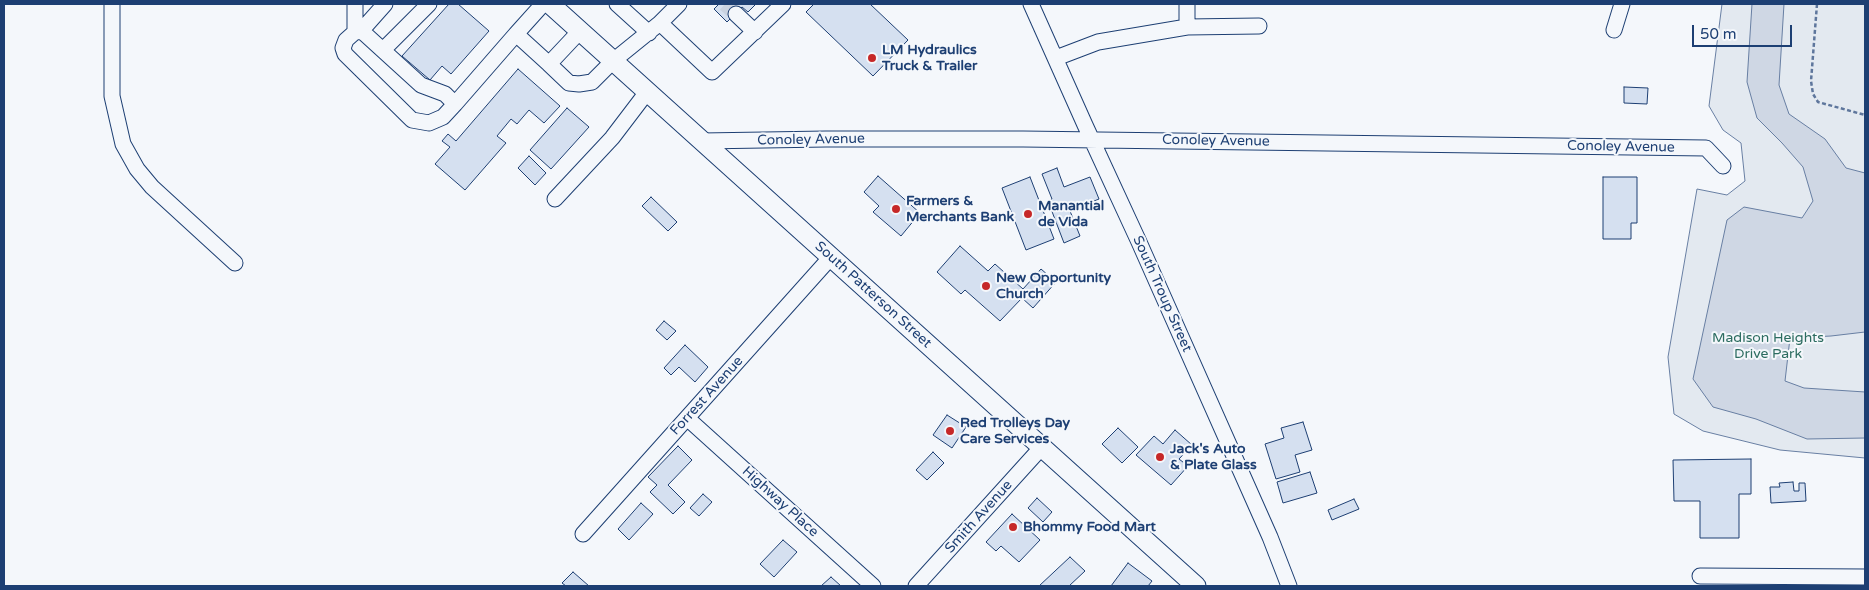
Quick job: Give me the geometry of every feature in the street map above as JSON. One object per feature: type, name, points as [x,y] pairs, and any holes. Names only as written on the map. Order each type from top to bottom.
[{"type":"main road","name":"South Patterson Street","points":[[550,4],[1196,586]]},
{"type":"street","points":[[112,4],[112,96],[123,144],[137,170],[152,187],[235,263]]},
{"type":"street","points":[[355,4],[358,32],[383,50],[421,86],[445,94],[454,104]]},
{"type":"street","points":[[384,4],[358,32],[346,40],[343,48],[345,54],[412,120],[430,123],[443,117],[544,4]]},
{"type":"street","points":[[383,50],[429,4]]},
{"type":"street","points":[[617,4],[654,28],[712,72],[783,4]]},
{"type":"street","points":[[516,34],[569,83],[592,82],[613,61],[654,28],[679,4]]},
{"type":"street","name":"South Troup Street","points":[[1031,4],[1241,471],[1289,586]]},
{"type":"street","points":[[1187,4],[1188,27]]},
{"type":"street","points":[[1614,30],[1622,4]]},
{"type":"street","points":[[736,14],[755,32]]},
{"type":"street","points":[[1056,58],[1098,42],[1188,27],[1259,26]]},
{"type":"street","points":[[549,64],[580,31]]},
{"type":"street","points":[[555,198],[612,138],[647,92]]},
{"type":"street","name":"Conoley Avenue","points":[[702,141],[826,139],[1092,140],[1706,148],[1723,166]]},
{"type":"street","name":"Forrest Avenue","points":[[583,534],[831,258]]},
{"type":"street","name":"Highway Place","points":[[688,418],[873,586]]},
{"type":"street","name":"Smith Avenue","points":[[916,586],[1041,448]]},
{"type":"street","points":[[1700,576],[1865,577]]},
{"type":"path","points":[[1817,4],[1811,81],[1813,94],[1818,102],[1865,115]]},
{"type":"green space","name":"Madison Heights Drive Park","points":[[1722,4],[1865,4],[1865,458],[1780,450],[1703,431],[1674,414],[1668,357],[1697,189],[1727,195],[1745,181],[1741,143],[1723,130],[1709,106]]},
{"type":"shaded area","points":[[1752,4],[1784,4],[1779,85],[1789,114],[1825,139],[1846,168],[1865,173],[1865,332],[1790,338],[1785,381],[1804,388],[1865,392],[1865,438],[1807,439],[1756,419],[1713,407],[1693,379],[1727,220],[1744,207],[1802,218],[1813,201],[1803,167],[1757,118],[1747,82]]},
{"type":"building","points":[[449,4],[458,4],[489,31],[451,74],[442,66],[430,80],[402,56]]},
{"type":"building","points":[[719,4],[756,4],[748,12],[742,7],[727,22],[714,9]]},
{"type":"building","name":"LM Hydraulics Truck & Trailer","points":[[814,4],[870,4],[908,40],[873,76],[806,12]]},
{"type":"building","points":[[518,69],[560,106],[544,123],[529,110],[517,124],[511,119],[497,136],[506,143],[465,190],[435,164],[450,147],[442,141],[448,134],[456,141]]},
{"type":"building","points":[[1624,87],[1648,88],[1647,104],[1624,103]]},
{"type":"building","points":[[567,108],[589,127],[551,169],[530,150]]},
{"type":"building","points":[[529,156],[546,173],[535,185],[518,168]]},
{"type":"building","points":[[1057,168],[1064,187],[1090,177],[1099,199],[1070,211],[1080,236],[1064,243],[1048,201],[1052,199],[1042,174]]},
{"type":"building","name":"Farmers & Merchants Bank","points":[[878,176],[920,213],[901,236],[873,212],[879,206],[864,192]]},
{"type":"building","name":"Manantial de Vida","points":[[1030,177],[1054,239],[1026,250],[1002,188]]},
{"type":"building","points":[[1603,177],[1637,177],[1637,223],[1631,223],[1631,239],[1603,239]]},
{"type":"building","points":[[651,197],[677,222],[668,231],[642,206]]},
{"type":"building","name":"New Opportunity Church","points":[[960,246],[988,271],[995,264],[1023,289],[1041,269],[1056,282],[1033,308],[1022,298],[1000,321],[965,290],[961,294],[937,272]]},
{"type":"building","points":[[664,321],[676,331],[667,340],[656,330]]},
{"type":"building","points":[[685,345],[708,367],[695,382],[679,367],[671,375],[664,368]]},
{"type":"building","name":"Red Trolleys Day Care Services","points":[[947,415],[966,427],[952,448],[933,435]]},
{"type":"building","points":[[1303,422],[1312,450],[1295,455],[1300,472],[1276,479],[1265,444],[1284,438],[1281,428]]},
{"type":"building","points":[[1118,428],[1138,447],[1122,463],[1102,444]]},
{"type":"building","name":"Jack's Auto & Plate Glass","points":[[1175,430],[1192,445],[1179,459],[1188,466],[1171,485],[1136,455],[1154,436],[1163,444]]},
{"type":"building","points":[[678,446],[692,460],[668,485],[685,502],[673,514],[650,492],[657,485],[648,477]]},
{"type":"building","points":[[933,452],[944,463],[927,480],[916,470]]},
{"type":"building","points":[[1751,459],[1751,494],[1739,494],[1739,538],[1700,538],[1700,501],[1674,501],[1673,460]]},
{"type":"building","points":[[1310,472],[1317,493],[1283,503],[1277,482]]},
{"type":"building","points":[[1793,482],[1794,491],[1799,491],[1799,483],[1805,483],[1806,501],[1771,503],[1770,487],[1780,487],[1779,483]]},
{"type":"building","points":[[703,494],[712,502],[699,516],[690,508]]},
{"type":"building","points":[[1037,498],[1052,512],[1043,522],[1028,508]]},
{"type":"building","points":[[1354,499],[1359,509],[1332,520],[1328,510]]},
{"type":"building","points":[[641,503],[653,514],[629,540],[618,529]]},
{"type":"building","name":"Bhommy Food Mart","points":[[1012,514],[1040,540],[1019,562],[1001,546],[996,551],[986,542]]},
{"type":"building","points":[[783,540],[797,552],[774,577],[760,564]]},
{"type":"building","points":[[1070,557],[1085,571],[1069,586],[1039,586]]},
{"type":"building","points":[[1128,563],[1152,581],[1148,586],[1111,586]]},
{"type":"building","points":[[573,572],[589,586],[566,586],[562,583]]},
{"type":"building","points":[[831,577],[841,586],[821,586]]},
{"type":"tunnel","points":[[725,4],[736,14]]},
{"type":"place","name":"LM Hydraulics Truck & Trailer","points":[[872,58]]},
{"type":"place","name":"Farmers & Merchants Bank","points":[[896,209]]},
{"type":"place","name":"Manantial de Vida","points":[[1028,214]]},
{"type":"place","name":"New Opportunity Church","points":[[986,286]]},
{"type":"place","name":"Red Trolleys Day Care Services","points":[[950,431]]},
{"type":"place","name":"Jack's Auto & Plate Glass","points":[[1160,457]]},
{"type":"place","name":"Bhommy Food Mart","points":[[1013,527]]}]
